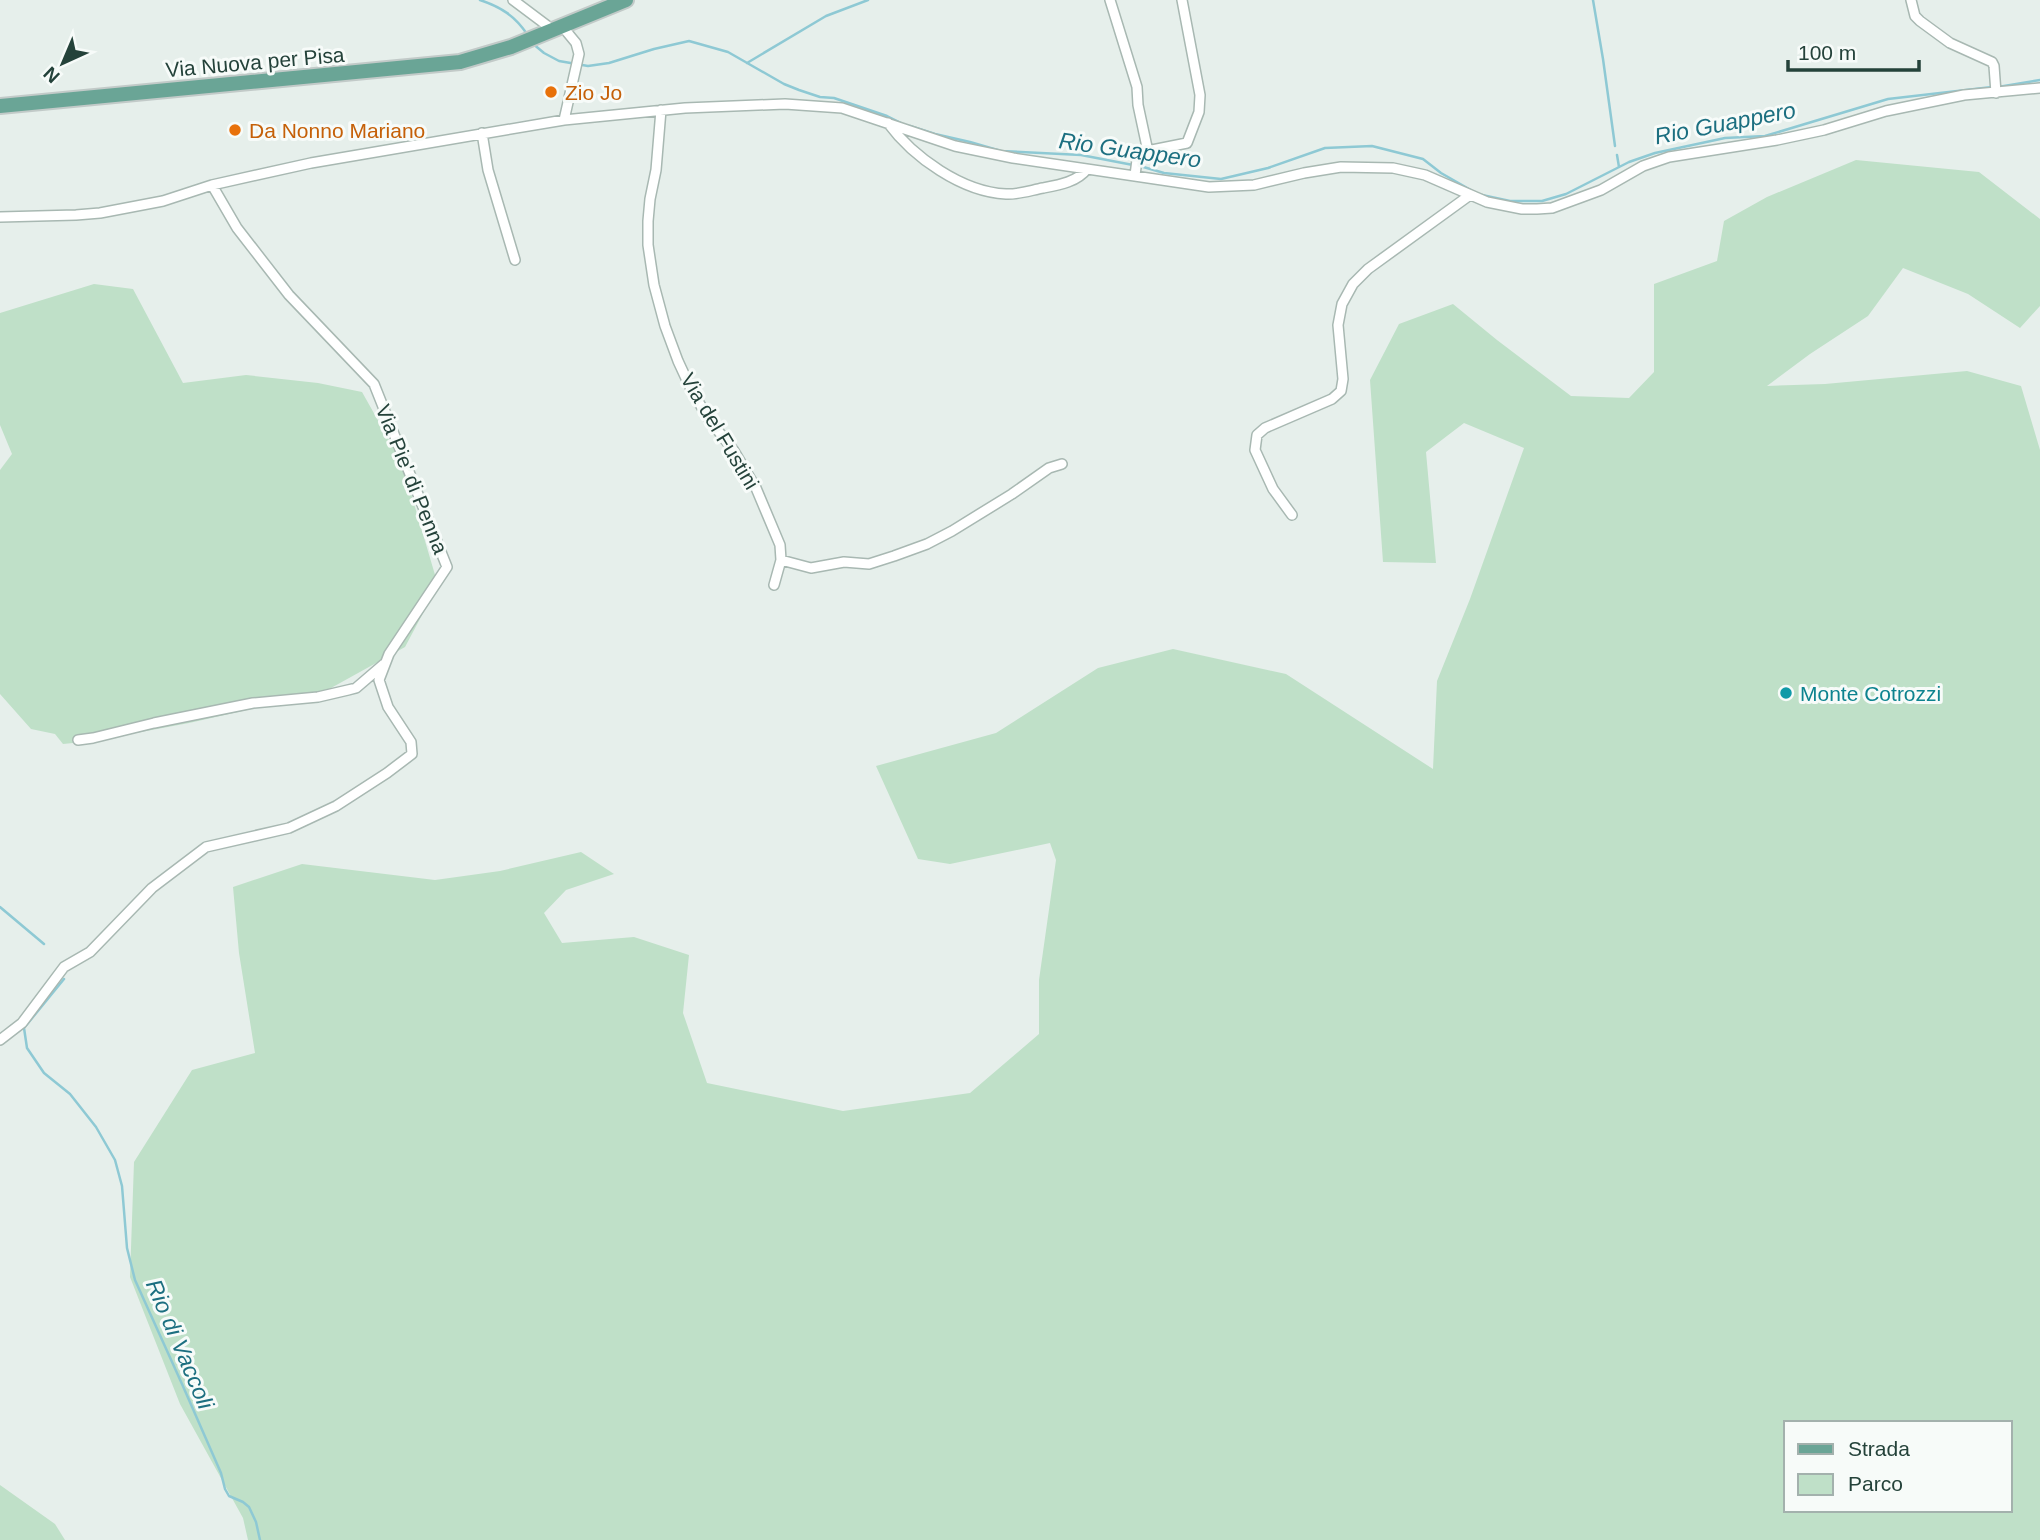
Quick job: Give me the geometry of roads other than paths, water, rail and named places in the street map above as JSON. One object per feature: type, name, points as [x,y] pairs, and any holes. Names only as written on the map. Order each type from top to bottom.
[{"type":"main road","points":[[553,30],[626,0]]},
{"type":"main road","name":"Via Nuova per Pisa","points":[[0,106],[442,65],[479,58],[553,30]]},
{"type":"street","points":[[513,0],[553,30],[576,43],[579,54],[564,120]]},
{"type":"street","points":[[1110,0],[1136,87],[1147,151]]},
{"type":"street","points":[[1135,174],[1138,160],[1147,151],[1187,143],[1199,112],[1200,94],[1182,0]]},
{"type":"street","points":[[1911,0],[1915,16],[1920,21],[1950,43],[1992,62],[1996,89]]},
{"type":"street","points":[[0,217],[100,213],[163,201],[212,185],[311,163],[564,120],[661,110],[785,104],[842,108],[955,146],[1013,158],[1209,187],[1254,185],[1341,167],[1393,168],[1424,174],[1488,202],[1522,209],[1552,208],[1601,190],[1643,166],[1669,157],[1777,140],[1824,130],[1886,111],[1996,89],[2040,88]]},
{"type":"street","name":"Via del Fustini","points":[[661,110],[656,170],[650,199],[649,245],[654,285],[678,361],[708,418],[734,451],[756,488],[780,545],[781,560]]},
{"type":"street","points":[[888,123],[913,151],[960,182],[974,188],[1007,195],[1065,183],[1081,177],[1087,169]]},
{"type":"street","points":[[482,133],[488,170],[515,260]]},
{"type":"street","name":"Via Pie' di Penna","points":[[0,1040],[22,1023],[64,967],[90,952],[152,888],[206,848],[289,828],[336,806],[412,754],[411,742],[388,707],[379,680],[395,645],[447,567],[374,384],[289,295],[236,229],[212,185]]},
{"type":"street","points":[[1292,515],[1273,489],[1255,450],[1257,435],[1265,428],[1332,399],[1340,391],[1343,379],[1338,325],[1342,304],[1353,284],[1368,269],[1470,195]]},
{"type":"street","points":[[774,585],[781,560],[811,568],[844,562],[869,564],[927,544],[1012,494],[1049,468],[1062,464]]},
{"type":"street","points":[[78,740],[253,703],[317,697],[348,690],[356,688],[386,663]]},
{"type":"waterway","name":"Rio Guappero","points":[[480,0],[507,13],[527,34]]},
{"type":"waterway","points":[[747,63],[826,16],[868,0]]},
{"type":"waterway","points":[[1593,0],[1615,146]]},
{"type":"waterway","name":"Rio Guappero","points":[[532,43],[559,61],[588,66],[609,63],[689,41],[728,52],[799,90],[820,97],[834,98],[901,123]]},
{"type":"waterway","name":"Rio Guappero","points":[[1998,87],[2040,80]]},
{"type":"waterway","name":"Rio Guappero","points":[[1482,195],[1510,201],[1542,201],[1566,194],[1629,162],[1655,153],[1725,138],[1765,136],[1888,99],[1992,87]]},
{"type":"waterway","name":"Rio Guappero","points":[[910,126],[1001,151],[1081,155],[1133,165]]},
{"type":"waterway","name":"Rio Guappero","points":[[1140,166],[1164,173],[1221,179],[1268,168],[1325,148],[1372,146],[1423,159],[1476,193]]},
{"type":"waterway","points":[[1617,155],[1619,167]]},
{"type":"waterway","name":"Rio di Vaccoli","points":[[0,907],[44,944]]},
{"type":"waterway","name":"Rio di Vaccoli","points":[[64,979],[24,1028],[27,1048],[44,1073],[70,1094],[96,1127],[115,1160],[122,1186],[127,1248],[135,1280],[221,1473],[225,1489],[229,1496],[249,1507],[260,1540]]},
{"type":"place","name":"Zio Jo","points":[[551,92]]},
{"type":"place","name":"Da Nonno Mariano","points":[[235,130]]},
{"type":"place","name":"Monte Cotrozzi","points":[[1786,693]]}]
